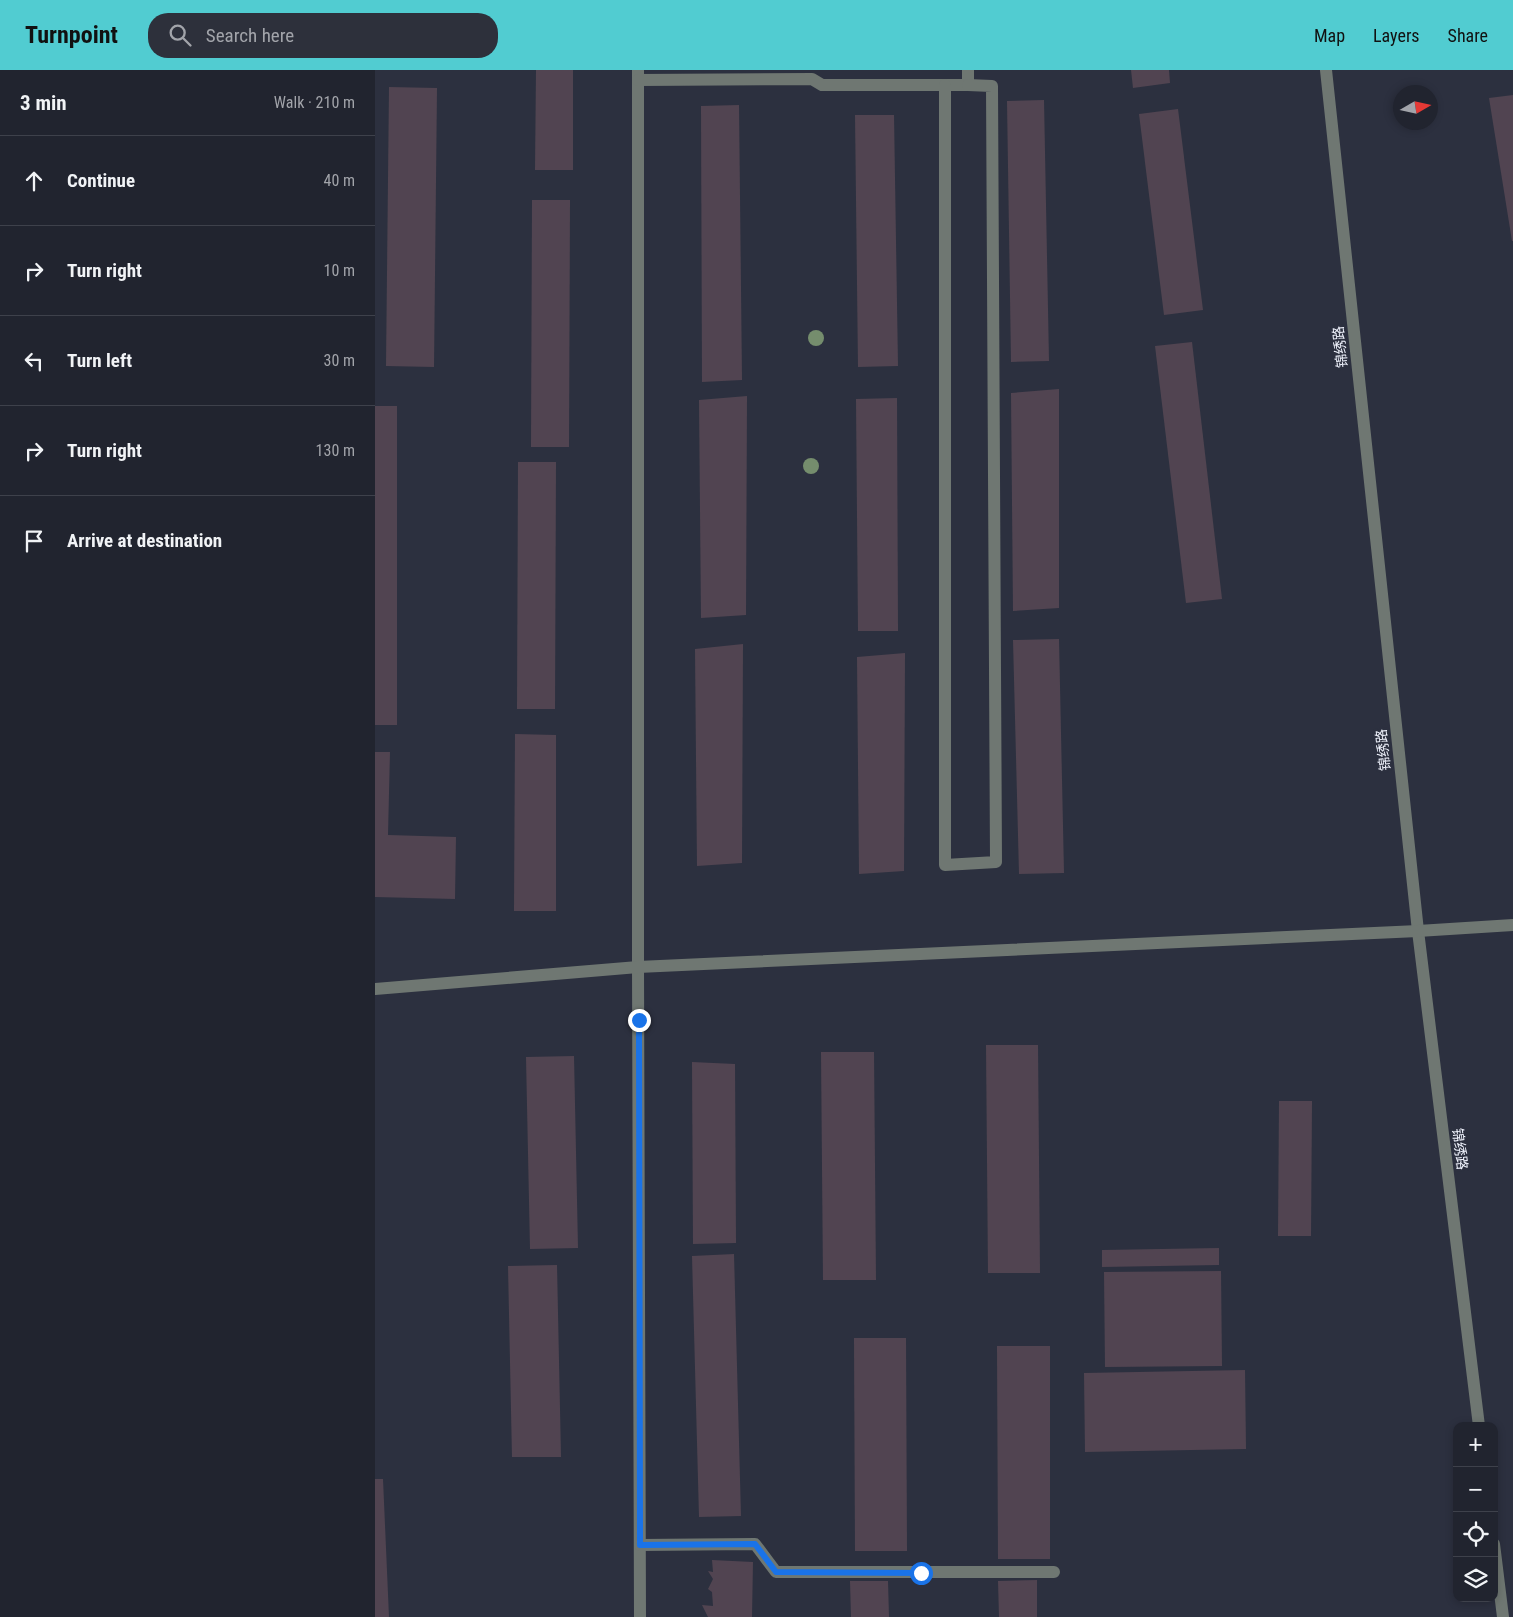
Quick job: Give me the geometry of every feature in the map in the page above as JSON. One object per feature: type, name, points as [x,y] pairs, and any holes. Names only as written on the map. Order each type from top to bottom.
[{"type":"street","points":[[968,70],[968,85]]},
{"type":"street","name":"锦绣路","points":[[1326,70],[1418,931],[1479,1422]]},
{"type":"street","points":[[640,1617],[638,75],[812,75],[822,85],[945,85],[968,85],[992,86],[996,862],[945,865],[945,85]]},
{"type":"street","points":[[375,989],[638,967],[1513,925]]},
{"type":"street","points":[[640,1545],[755,1544],[776,1572],[1054,1572]]},
{"type":"street","points":[[1496,1557],[1503,1617]]},
{"type":"building","points":[[536,70],[573,70],[573,170],[535,170]]},
{"type":"building","points":[[1131,70],[1169,70],[1170,83],[1133,88]]},
{"type":"building","points":[[389,87],[437,88],[434,367],[386,366]]},
{"type":"building","points":[[1513,95],[1513,241],[1512,241],[1489,98]]},
{"type":"building","points":[[1044,100],[1049,361],[1011,362],[1007,101]]},
{"type":"building","points":[[739,105],[742,380],[702,382],[701,106]]},
{"type":"building","points":[[1178,109],[1203,310],[1164,315],[1139,114]]},
{"type":"building","points":[[855,115],[894,115],[898,366],[858,367]]},
{"type":"building","points":[[532,200],[570,200],[569,447],[531,447]]},
{"type":"building","points":[[1192,342],[1222,599],[1186,603],[1155,346]]},
{"type":"building","points":[[1059,389],[1059,608],[1013,611],[1011,393]]},
{"type":"building","points":[[747,396],[746,615],[701,618],[699,400]]},
{"type":"building","points":[[897,398],[898,631],[858,631],[856,399]]},
{"type":"building","points":[[375,406],[397,406],[397,725],[375,725]]},
{"type":"building","points":[[518,462],[556,462],[555,709],[517,709]]},
{"type":"building","points":[[1059,639],[1064,873],[1019,874],[1013,640]]},
{"type":"building","points":[[743,644],[742,863],[697,866],[695,649]]},
{"type":"building","points":[[905,653],[904,871],[859,874],[857,657]]},
{"type":"building","points":[[515,734],[556,735],[556,911],[514,911]]},
{"type":"building","points":[[375,752],[390,752],[388,835],[456,837],[455,899],[375,897]]},
{"type":"building","points":[[986,1045],[1038,1045],[1040,1273],[988,1273]]},
{"type":"building","points":[[821,1052],[874,1052],[876,1280],[823,1280]]},
{"type":"building","points":[[574,1056],[578,1248],[530,1249],[526,1057]]},
{"type":"building","points":[[692,1062],[735,1064],[736,1243],[693,1244]]},
{"type":"building","points":[[1279,1101],[1312,1101],[1311,1236],[1278,1236]]},
{"type":"building","points":[[1219,1248],[1219,1265],[1102,1267],[1102,1250]]},
{"type":"building","points":[[734,1254],[741,1516],[699,1517],[692,1256]]},
{"type":"building","points":[[557,1265],[561,1457],[512,1457],[508,1266]]},
{"type":"building","points":[[1221,1271],[1222,1366],[1105,1367],[1104,1272]]},
{"type":"building","points":[[854,1338],[906,1338],[907,1551],[855,1551]]},
{"type":"building","points":[[997,1346],[1050,1346],[1050,1559],[998,1559]]},
{"type":"building","points":[[1245,1370],[1246,1449],[1085,1452],[1084,1373]]},
{"type":"building","points":[[375,1479],[383,1479],[389,1617],[375,1617]]},
{"type":"building","points":[[712,1560],[753,1562],[752,1617],[708,1617],[702,1605],[713,1606],[712,1592],[708,1589],[713,1579],[708,1571],[713,1572]]},
{"type":"building","points":[[1037,1580],[1037,1617],[999,1617],[998,1581]]},
{"type":"building","points":[[850,1581],[888,1581],[889,1617],[851,1617]]},
{"type":"route","points":[[639,1020],[640,1545],[755,1544],[776,1572],[921,1573]]}]
